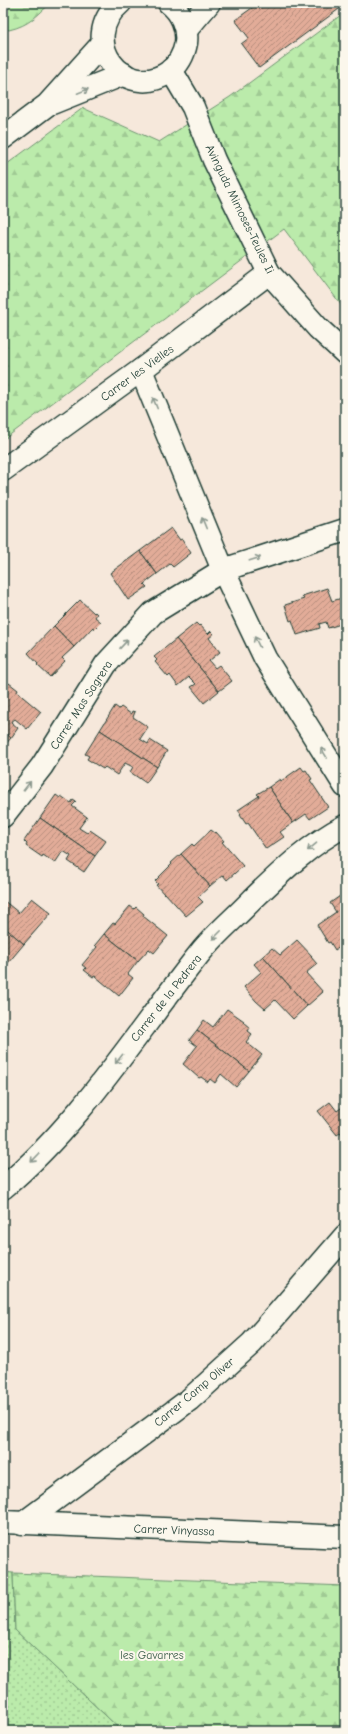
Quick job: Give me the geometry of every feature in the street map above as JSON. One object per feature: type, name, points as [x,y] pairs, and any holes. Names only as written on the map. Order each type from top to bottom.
[{"type":"street","points":[[120,3],[110,13],[104,24],[102,44],[110,62],[116,69],[124,74],[140,80],[156,78],[171,70],[184,52],[186,45],[186,30],[180,15],[169,3]]},
{"type":"street","points":[[186,30],[209,3]]},
{"type":"street","points":[[3,138],[47,105],[102,44]]},
{"type":"street","name":"Avinguda Mimoses-Teules Ii","points":[[171,70],[193,107],[214,160],[269,273],[318,328],[345,353]]},
{"type":"street","points":[[47,105],[124,74]]},
{"type":"street","name":"Carrer les Vielles","points":[[3,470],[141,370],[269,273]]},
{"type":"street","points":[[141,370],[223,570],[265,658],[345,786]]},
{"type":"street","name":"Carrer Mas Sagrera","points":[[3,816],[42,766],[106,664],[153,613],[223,570],[345,530]]},
{"type":"street","name":"Carrer de la Pedrera","points":[[3,1188],[23,1171],[73,1119],[201,952],[270,882],[325,836],[345,826]]},
{"type":"street","name":"Carrer Camp Oliver","points":[[12,1523],[188,1400],[252,1343],[345,1236]]},
{"type":"street","name":"Carrer Vinyassa","points":[[12,1523],[345,1537]]},
{"type":"green space","points":[[3,3],[51,3],[28,23],[9,30],[3,27]]},
{"type":"green space","points":[[345,12],[345,310],[284,229],[3,440],[3,167],[83,108],[159,142],[230,97]]},
{"type":"green space","points":[[3,1572],[13,1573],[15,1630],[122,1731],[3,1731]]},
{"type":"green space","name":"les Gavarres","points":[[13,1573],[345,1586],[345,1731],[122,1731],[15,1630]]},
{"type":"building","points":[[259,3],[335,3],[339,9],[259,68],[241,44],[249,38],[235,20]]},
{"type":"building","points":[[171,528],[180,540],[182,539],[191,553],[173,567],[170,564],[157,574],[140,551]]},
{"type":"building","points":[[140,551],[157,574],[144,584],[147,587],[128,600],[110,573]]},
{"type":"building","points":[[327,588],[332,601],[342,598],[345,612],[340,613],[344,623],[328,628],[326,622],[319,624],[320,628],[297,635],[292,620],[290,621],[285,605],[304,599],[302,596]]},
{"type":"building","points":[[80,600],[97,614],[95,617],[101,622],[94,629],[93,627],[74,647],[54,626]]},
{"type":"building","points":[[196,623],[199,626],[200,625],[208,634],[211,631],[214,634],[209,638],[220,652],[209,661],[215,668],[219,665],[232,681],[219,691],[176,639]]},
{"type":"building","points":[[54,626],[74,647],[62,658],[65,661],[50,677],[37,665],[38,664],[28,653]]},
{"type":"building","points":[[176,639],[219,691],[204,703],[191,687],[196,684],[189,677],[178,686],[170,675],[168,677],[155,662],[157,660],[154,657]]},
{"type":"building","points":[[4,681],[18,690],[17,692],[41,712],[27,729],[15,719],[11,722],[18,728],[11,738],[3,731]]},
{"type":"building","points":[[115,706],[119,709],[121,707],[131,714],[132,711],[135,712],[133,717],[148,727],[140,739],[148,744],[150,740],[167,751],[157,767],[100,730]]},
{"type":"building","points":[[100,730],[157,767],[146,783],[130,772],[133,767],[125,763],[117,775],[105,767],[103,769],[87,759],[89,756],[85,754]]},
{"type":"building","points":[[3,731],[11,738],[4,746],[3,745]]},
{"type":"building","points":[[301,767],[304,771],[306,770],[312,779],[310,780],[328,807],[310,819],[306,814],[293,823],[269,787],[280,779],[281,781]]},
{"type":"building","points":[[269,787],[293,823],[280,832],[284,837],[266,849],[248,823],[246,824],[238,810],[259,796],[257,794]]},
{"type":"building","points":[[56,795],[60,798],[61,796],[71,803],[73,800],[76,802],[72,806],[87,817],[79,828],[87,833],[90,830],[106,841],[95,856],[40,818]]},
{"type":"building","points":[[40,818],[95,856],[84,872],[68,861],[71,856],[63,851],[55,863],[43,855],[42,857],[26,846],[27,844],[24,841]]},
{"type":"building","points":[[211,830],[215,833],[216,832],[224,841],[222,842],[243,866],[227,880],[223,875],[210,886],[181,854],[192,844],[194,846]]},
{"type":"building","points":[[181,854],[210,886],[198,897],[203,902],[186,916],[156,885],[158,884],[155,881]]},
{"type":"building","points":[[345,893],[345,904],[340,896]]},
{"type":"building","points":[[340,896],[345,904],[345,950],[341,953],[338,948],[335,950],[330,942],[328,943],[317,925],[336,912],[330,903]]},
{"type":"building","points":[[32,898],[51,913],[24,944],[3,926],[3,900],[19,913]]},
{"type":"building","points":[[130,906],[134,909],[136,907],[144,914],[143,916],[168,936],[154,953],[149,949],[138,961],[104,934],[113,923],[115,924]]},
{"type":"building","points":[[3,926],[24,944],[3,969]]},
{"type":"building","points":[[104,934],[138,961],[128,974],[133,978],[119,996],[95,976],[93,977],[84,970],[86,968],[82,965],[97,947],[95,945]]},
{"type":"building","points":[[297,940],[312,956],[311,957],[317,964],[306,973],[323,992],[307,1006],[263,956],[272,948],[280,955]]},
{"type":"building","points":[[263,956],[307,1006],[293,1019],[275,1000],[265,1009],[244,987],[261,972],[254,964]]},
{"type":"building","points":[[227,1009],[244,1021],[243,1022],[250,1028],[248,1031],[252,1034],[246,1042],[262,1055],[249,1071],[197,1030],[204,1020],[213,1027]]},
{"type":"building","points":[[197,1030],[249,1071],[236,1087],[221,1074],[215,1083],[210,1079],[208,1082],[201,1077],[199,1078],[183,1064],[197,1046],[189,1040]]},
{"type":"building","points":[[330,1102],[337,1111],[345,1105],[345,1139],[340,1133],[337,1135],[318,1111]]}]
